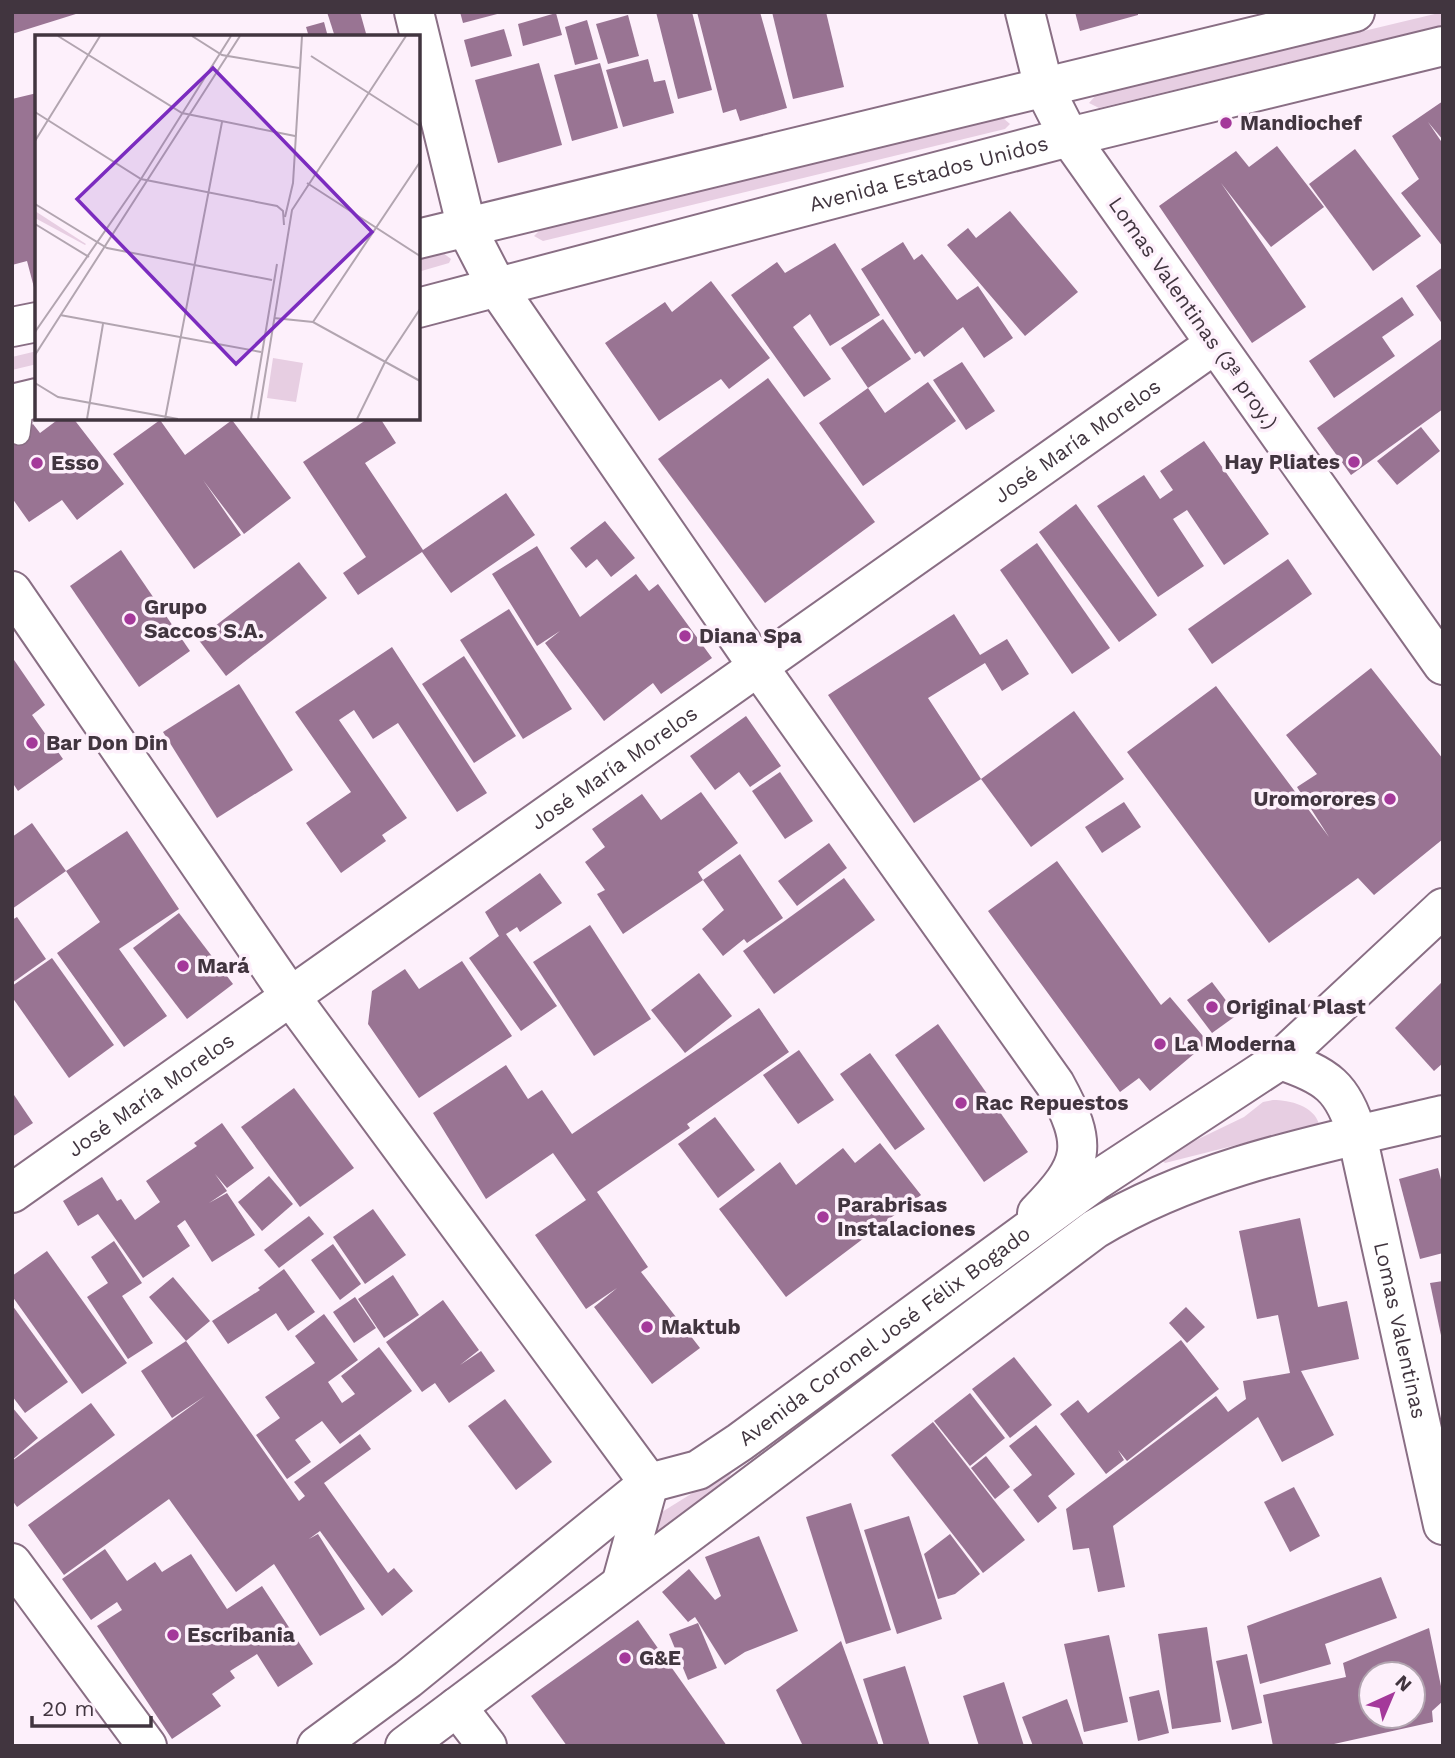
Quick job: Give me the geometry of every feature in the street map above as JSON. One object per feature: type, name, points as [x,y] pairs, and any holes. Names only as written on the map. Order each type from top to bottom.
[{"type":"main road","points":[[414,12],[420,35]]},
{"type":"main road","name":"Lomas Valentinas (3ª proy.)","points":[[1025,12],[1044,88],[1069,138],[1443,665]]},
{"type":"main road","points":[[420,239],[1355,12]]},
{"type":"main road","points":[[420,37],[467,229],[498,289],[757,665],[1067,1106],[1078,1141],[1076,1163],[1058,1192],[1009,1243]]},
{"type":"main road","name":"Avenida Estados Unidos","points":[[420,308],[1069,138],[1443,46]]},
{"type":"main road","points":[[12,327],[35,322]]},
{"type":"main road","name":"José María Morelos","points":[[12,1194],[757,665],[1215,344]]},
{"type":"main road","points":[[12,591],[290,996],[649,1483],[622,1581]]},
{"type":"main road","name":"Avenida Coronel José Félix Bogado","points":[[317,1746],[408,1679],[649,1483],[698,1470],[719,1456],[1097,1180],[1280,1060],[1437,922]]},
{"type":"main road","name":"Lomas Valentinas","points":[[1280,1060],[1313,1071],[1337,1089],[1350,1110],[1443,1525]]},
{"type":"main road","name":"Avenida Coronel José Félix Bogado","points":[[405,1746],[622,1581],[1117,1215],[1210,1174],[1443,1115]]},
{"type":"main road","points":[[12,1563],[147,1746]]},
{"type":"main road","points":[[457,1707],[487,1746]]},
{"type":"shaded area","points":[[1443,12],[1443,25],[1099,108],[1089,103],[1096,95]]},
{"type":"shaded area","points":[[1003,118],[1010,124],[1005,129],[543,241],[534,236],[540,230]]},
{"type":"shaded area","points":[[443,253],[451,259],[449,263],[420,271],[420,259]]},
{"type":"shaded area","points":[[35,351],[35,364],[12,370],[12,357]]},
{"type":"shaded area","points":[[1287,1101],[1307,1108],[1319,1124],[1165,1163],[1159,1158],[1244,1117],[1263,1102]]},
{"type":"shaded area","points":[[736,1466],[723,1486],[653,1537],[662,1512]]},
{"type":"building","points":[[12,12],[79,12],[79,13],[12,34]]},
{"type":"building","points":[[327,12],[360,12],[366,35],[334,35]]},
{"type":"building","points":[[460,12],[501,12],[501,13],[463,23]]},
{"type":"building","points":[[656,12],[692,12],[712,90],[678,99]]},
{"type":"building","points":[[697,12],[760,12],[787,108],[740,121],[736,109],[723,113]]},
{"type":"building","points":[[772,12],[826,12],[844,87],[793,99]]},
{"type":"building","points":[[1075,12],[1138,12],[1138,15],[1080,31]]},
{"type":"building","points":[[556,13],[562,35],[523,46],[518,24]]},
{"type":"building","points":[[628,15],[639,56],[608,64],[596,24]]},
{"type":"building","points":[[587,20],[598,59],[575,65],[565,27]]},
{"type":"building","points":[[324,22],[327,35],[308,35],[306,27]]},
{"type":"building","points":[[504,29],[512,56],[471,67],[464,40]]},
{"type":"building","points":[[648,59],[654,82],[665,80],[674,113],[623,127],[606,70]]},
{"type":"building","points":[[539,63],[562,145],[498,163],[475,80]]},
{"type":"building","points":[[600,63],[618,128],[572,141],[554,75]]},
{"type":"building","points":[[35,93],[35,291],[27,261],[12,265],[12,99]]},
{"type":"building","points":[[1443,101],[1443,140],[1428,122],[1443,144],[1443,247],[1401,193],[1419,179],[1392,136]]},
{"type":"building","points":[[1277,146],[1324,207],[1271,247],[1221,183],[1306,307],[1252,343],[1159,206],[1236,151],[1249,167]]},
{"type":"building","points":[[1355,149],[1421,236],[1373,271],[1309,184]]},
{"type":"building","points":[[1010,211],[1078,292],[1025,336],[947,245],[968,228],[976,238]]},
{"type":"building","points":[[903,242],[914,260],[922,254],[957,300],[978,286],[1013,338],[984,358],[963,327],[924,357],[920,351],[915,354],[861,269]]},
{"type":"building","points":[[835,243],[880,315],[830,346],[810,314],[793,327],[831,379],[804,397],[731,295],[777,262],[785,273]]},
{"type":"building","points":[[1443,267],[1443,325],[1416,286]]},
{"type":"building","points":[[711,281],[770,358],[729,389],[721,379],[659,421],[605,343],[665,302],[672,312]]},
{"type":"building","points":[[1402,297],[1414,315],[1382,337],[1395,356],[1334,398],[1309,361]]},
{"type":"building","points":[[883,319],[911,359],[868,388],[841,348]]},
{"type":"building","points":[[1443,338],[1443,409],[1351,475],[1317,428]]},
{"type":"building","points":[[962,362],[995,411],[966,430],[933,380]]},
{"type":"building","points":[[768,378],[875,522],[765,603],[658,459]]},
{"type":"building","points":[[928,382],[956,421],[863,486],[819,423],[868,388],[885,413]]},
{"type":"building","points":[[57,420],[75,420],[124,484],[77,520],[62,500],[29,522],[12,498],[12,439],[33,424],[40,433]]},
{"type":"building","points":[[160,420],[185,455],[232,420],[291,498],[244,534],[203,480],[241,535],[194,569],[113,454]]},
{"type":"building","points":[[366,420],[381,420],[396,443],[365,463],[423,550],[506,493],[535,535],[451,593],[422,552],[358,595],[343,573],[366,557],[303,462]]},
{"type":"building","points":[[1421,427],[1440,451],[1397,485],[1377,461]]},
{"type":"building","points":[[1204,441],[1269,534],[1224,565],[1187,510],[1173,519],[1204,566],[1158,597],[1097,506],[1144,475],[1160,499],[1173,490],[1160,471]]},
{"type":"building","points":[[1076,504],[1157,615],[1119,642],[1039,532]]},
{"type":"building","points":[[605,521],[635,558],[611,577],[597,559],[586,568],[570,548]]},
{"type":"building","points":[[1037,543],[1110,648],[1072,674],[1000,570]]},
{"type":"building","points":[[537,546],[580,617],[636,574],[649,591],[658,584],[712,658],[661,694],[653,683],[604,721],[545,643],[560,631],[537,646],[492,574]]},
{"type":"building","name":"Grupo Saccos S.A.","points":[[121,550],[190,651],[139,687],[70,586]]},
{"type":"building","points":[[1288,559],[1312,594],[1212,664],[1188,629]]},
{"type":"building","points":[[299,562],[327,598],[226,676],[198,639]]},
{"type":"building","points":[[509,609],[572,709],[523,739],[460,640]]},
{"type":"building","points":[[954,614],[980,655],[1007,639],[1029,674],[1002,691],[985,663],[928,698],[981,779],[914,823],[828,695]]},
{"type":"building","points":[[392,647],[487,793],[457,812],[398,723],[373,739],[354,710],[339,720],[407,818],[382,835],[386,841],[341,873],[306,823],[351,792],[295,712]]},
{"type":"building","points":[[464,656],[516,736],[474,763],[422,684]]},
{"type":"building","name":"Bar Don Din","points":[[12,657],[45,705],[32,715],[63,759],[18,791],[12,782]]},
{"type":"building","points":[[1371,668],[1443,759],[1443,839],[1374,895],[1358,878],[1269,943],[1127,752],[1216,686],[1329,837],[1297,787],[1317,774],[1286,735]]},
{"type":"building","points":[[239,684],[293,770],[217,818],[163,732]]},
{"type":"building","points":[[1074,711],[1124,779],[1031,847],[981,779]]},
{"type":"building","points":[[746,716],[781,766],[750,787],[739,772],[715,790],[690,756]]},
{"type":"building","points":[[780,772],[813,821],[785,839],[752,791]]},
{"type":"building","points":[[701,792],[738,843],[698,872],[703,880],[623,934],[597,894],[605,890],[585,862],[605,847],[592,829],[642,794],[661,820]]},
{"type":"building","points":[[1124,802],[1141,827],[1102,853],[1085,827]]},
{"type":"building","points":[[32,823],[66,871],[12,909],[12,837]]},
{"type":"building","points":[[127,831],[179,909],[119,949],[167,1016],[124,1047],[57,953],[100,922],[66,871]]},
{"type":"building","points":[[829,843],[847,868],[797,906],[778,881]]},
{"type":"building","points":[[740,854],[783,918],[747,943],[744,939],[723,956],[702,929],[724,910],[703,880]]},
{"type":"building","points":[[1057,861],[1161,1005],[1170,997],[1208,1042],[1150,1091],[1139,1078],[1120,1092],[988,911]]},
{"type":"building","points":[[540,873],[562,903],[520,932],[517,927],[506,934],[557,1006],[521,1031],[469,958],[499,936],[485,912]]},
{"type":"building","points":[[844,878],[875,920],[774,994],[743,951]]},
{"type":"building","name":"Mará","points":[[179,913],[233,984],[187,1019],[133,948]]},
{"type":"building","points":[[17,917],[46,959],[12,983],[12,920]]},
{"type":"building","points":[[590,925],[651,1019],[594,1056],[533,962]]},
{"type":"building","points":[[52,958],[114,1045],[69,1078],[12,997],[12,986]]},
{"type":"building","points":[[462,961],[512,1036],[419,1098],[368,1024],[372,991],[405,969],[419,989]]},
{"type":"building","points":[[699,973],[732,1016],[685,1053],[651,1010]]},
{"type":"building","points":[[1443,981],[1443,1063],[1434,1071],[1395,1028]]},
{"type":"building","name":"Original Plast","points":[[1212,982],[1237,1015],[1212,1033],[1187,1000]]},
{"type":"building","points":[[759,1008],[789,1052],[687,1124],[690,1128],[597,1192],[648,1267],[641,1272],[700,1348],[652,1384],[594,1307],[617,1288],[586,1309],[535,1235],[586,1200],[553,1153],[486,1199],[433,1113],[506,1065],[528,1099],[542,1090],[572,1134]]},
{"type":"building","name":"Rac Repuestos","points":[[938,1024],[1028,1152],[984,1182],[895,1055]]},
{"type":"building","points":[[799,1050],[834,1100],[798,1124],[763,1075]]},
{"type":"building","points":[[870,1053],[925,1129],[895,1150],[840,1074]]},
{"type":"building","points":[[294,1088],[354,1168],[300,1207],[241,1127]]},
{"type":"building","points":[[12,1092],[33,1123],[12,1137]]},
{"type":"building","points":[[715,1117],[755,1170],[718,1198],[678,1144]]},
{"type":"building","points":[[222,1123],[254,1168],[227,1188],[215,1174],[227,1191],[209,1203],[227,1193],[255,1235],[212,1262],[185,1220],[177,1226],[190,1246],[143,1278],[98,1214],[78,1226],[63,1201],[102,1177],[117,1201],[121,1199],[135,1220],[160,1202],[146,1181],[197,1146],[194,1143]]},
{"type":"building","name":"Parabrisas Instalaciones","points":[[880,1143],[921,1195],[786,1297],[719,1209],[780,1162],[796,1185],[843,1148],[855,1163]]},
{"type":"building","points":[[1438,1168],[1443,1187],[1443,1253],[1420,1259],[1399,1179]]},
{"type":"building","points":[[269,1176],[293,1204],[262,1231],[238,1202]]},
{"type":"building","points":[[373,1209],[406,1255],[365,1284],[333,1237]]},
{"type":"building","points":[[309,1216],[324,1234],[279,1268],[264,1250]]},
{"type":"building","points":[[1300,1218],[1318,1307],[1347,1301],[1359,1359],[1301,1371],[1334,1435],[1282,1462],[1258,1417],[1113,1526],[1125,1587],[1098,1592],[1089,1548],[1073,1550],[1066,1509],[1216,1396],[1228,1412],[1246,1399],[1243,1381],[1290,1373],[1278,1315],[1257,1319],[1239,1231]]},
{"type":"building","points":[[114,1241],[142,1283],[122,1296],[153,1343],[128,1359],[87,1297],[108,1283],[91,1257]]},
{"type":"building","points":[[333,1244],[361,1284],[340,1300],[311,1260]]},
{"type":"building","points":[[47,1251],[127,1363],[82,1394],[12,1296],[12,1276]]},
{"type":"building","points":[[284,1269],[315,1312],[288,1331],[276,1313],[228,1344],[212,1321],[260,1290],[258,1288]]},
{"type":"building","points":[[393,1275],[419,1315],[384,1338],[358,1299]]},
{"type":"building","points":[[173,1277],[210,1321],[186,1341],[149,1297]]},
{"type":"building","points":[[1443,1281],[1443,1340],[1442,1340],[1430,1283]]},
{"type":"building","points":[[355,1297],[376,1328],[354,1343],[333,1312]]},
{"type":"building","points":[[443,1300],[479,1350],[460,1365],[481,1351],[495,1371],[449,1403],[435,1383],[422,1392],[386,1342]]},
{"type":"building","points":[[12,1305],[68,1382],[25,1413],[12,1396]]},
{"type":"building","points":[[1186,1307],[1205,1327],[1187,1343],[1169,1323]]},
{"type":"building","points":[[324,1314],[358,1360],[328,1382],[342,1403],[355,1394],[341,1376],[379,1347],[412,1391],[340,1444],[322,1421],[295,1440],[311,1462],[287,1479],[256,1435],[280,1418],[265,1397],[315,1363],[295,1336]]},
{"type":"building","points":[[1181,1340],[1219,1389],[1127,1461],[1118,1450],[1124,1460],[1106,1474],[1060,1414],[1078,1400],[1088,1413]]},
{"type":"building","points":[[186,1341],[299,1501],[305,1496],[294,1482],[360,1434],[371,1449],[324,1483],[388,1573],[394,1568],[413,1591],[382,1616],[320,1531],[309,1539],[318,1534],[365,1609],[320,1636],[274,1564],[236,1592],[169,1499],[64,1575],[28,1525],[205,1396],[172,1418],[141,1371]]},
{"type":"building","points":[[1014,1357],[1052,1405],[1010,1438],[972,1389]]},
{"type":"building","points":[[970,1393],[1005,1438],[970,1466],[934,1421]]},
{"type":"building","points":[[505,1399],[552,1462],[516,1490],[468,1426]]},
{"type":"building","points":[[91,1403],[115,1435],[17,1507],[12,1500],[12,1461]]},
{"type":"building","points":[[12,1407],[38,1438],[12,1460]]},
{"type":"building","points":[[933,1422],[1025,1540],[983,1573],[891,1455]]},
{"type":"building","points":[[1036,1425],[1075,1474],[1048,1496],[1057,1508],[1038,1523],[1013,1490],[1032,1475],[1009,1446]]},
{"type":"building","points":[[986,1456],[1010,1487],[995,1499],[971,1468]]},
{"type":"building","points":[[1294,1487],[1320,1536],[1290,1552],[1264,1502]]},
{"type":"building","points":[[851,1503],[891,1630],[846,1644],[806,1517]]},
{"type":"building","points":[[909,1516],[942,1619],[897,1634],[864,1530]]},
{"type":"building","points":[[950,1534],[980,1574],[955,1594],[938,1599],[924,1554]]},
{"type":"building","points":[[759,1536],[798,1631],[745,1652],[725,1665],[695,1617],[688,1622],[662,1592],[689,1569],[715,1600],[721,1596],[705,1557]]},
{"type":"building","points":[[105,1549],[127,1581],[155,1562],[162,1572],[191,1554],[227,1609],[262,1586],[313,1664],[278,1687],[257,1654],[230,1671],[235,1678],[212,1694],[221,1706],[172,1739],[97,1626],[122,1610],[117,1602],[91,1620],[62,1579]]},
{"type":"building","points":[[1381,1577],[1397,1618],[1325,1644],[1331,1664],[1260,1684],[1247,1626]]},
{"type":"building","name":"G&E","points":[[638,1620],[727,1746],[567,1746],[531,1696]]},
{"type":"building","points":[[698,1623],[717,1668],[688,1680],[669,1634]]},
{"type":"building","points":[[1207,1627],[1221,1722],[1172,1729],[1158,1634]]},
{"type":"building","points":[[1429,1628],[1443,1701],[1432,1711],[1433,1722],[1427,1723],[1427,1660],[1357,1660],[1357,1730],[1397,1730],[1325,1746],[1273,1746],[1263,1695],[1346,1677],[1343,1663]]},
{"type":"building","points":[[1109,1635],[1128,1722],[1084,1732],[1064,1644]]},
{"type":"building","points":[[841,1641],[879,1746],[803,1746],[776,1690]]},
{"type":"building","points":[[1247,1654],[1262,1723],[1232,1730],[1216,1661]]},
{"type":"building","points":[[905,1666],[930,1746],[884,1746],[863,1679]]},
{"type":"building","points":[[1004,1682],[1024,1746],[979,1746],[963,1696]]},
{"type":"building","points":[[1159,1690],[1169,1733],[1138,1741],[1129,1697]]},
{"type":"building","points":[[1067,1699],[1084,1746],[1033,1746],[1022,1717]]},
{"type":"place","name":"Mandiochef","points":[[1226,123]]},
{"type":"place","name":"Hay Pliates","points":[[1354,462]]},
{"type":"place","name":"Esso","points":[[37,463]]},
{"type":"place","name":"Grupo Saccos S.A.","points":[[130,619]]},
{"type":"place","name":"Diana Spa","points":[[685,636]]},
{"type":"place","name":"Bar Don Din","points":[[32,743]]},
{"type":"place","name":"Uromorores","points":[[1390,799]]},
{"type":"place","name":"Mará","points":[[183,966]]},
{"type":"place","name":"Original Plast","points":[[1212,1007]]},
{"type":"place","name":"La Moderna","points":[[1160,1044]]},
{"type":"place","name":"Rac Repuestos","points":[[961,1103]]},
{"type":"place","name":"Parabrisas Instalaciones","points":[[823,1217]]},
{"type":"place","name":"Maktub","points":[[647,1327]]},
{"type":"place","name":"Escribania","points":[[173,1635]]},
{"type":"place","name":"G&E","points":[[625,1658]]}]
